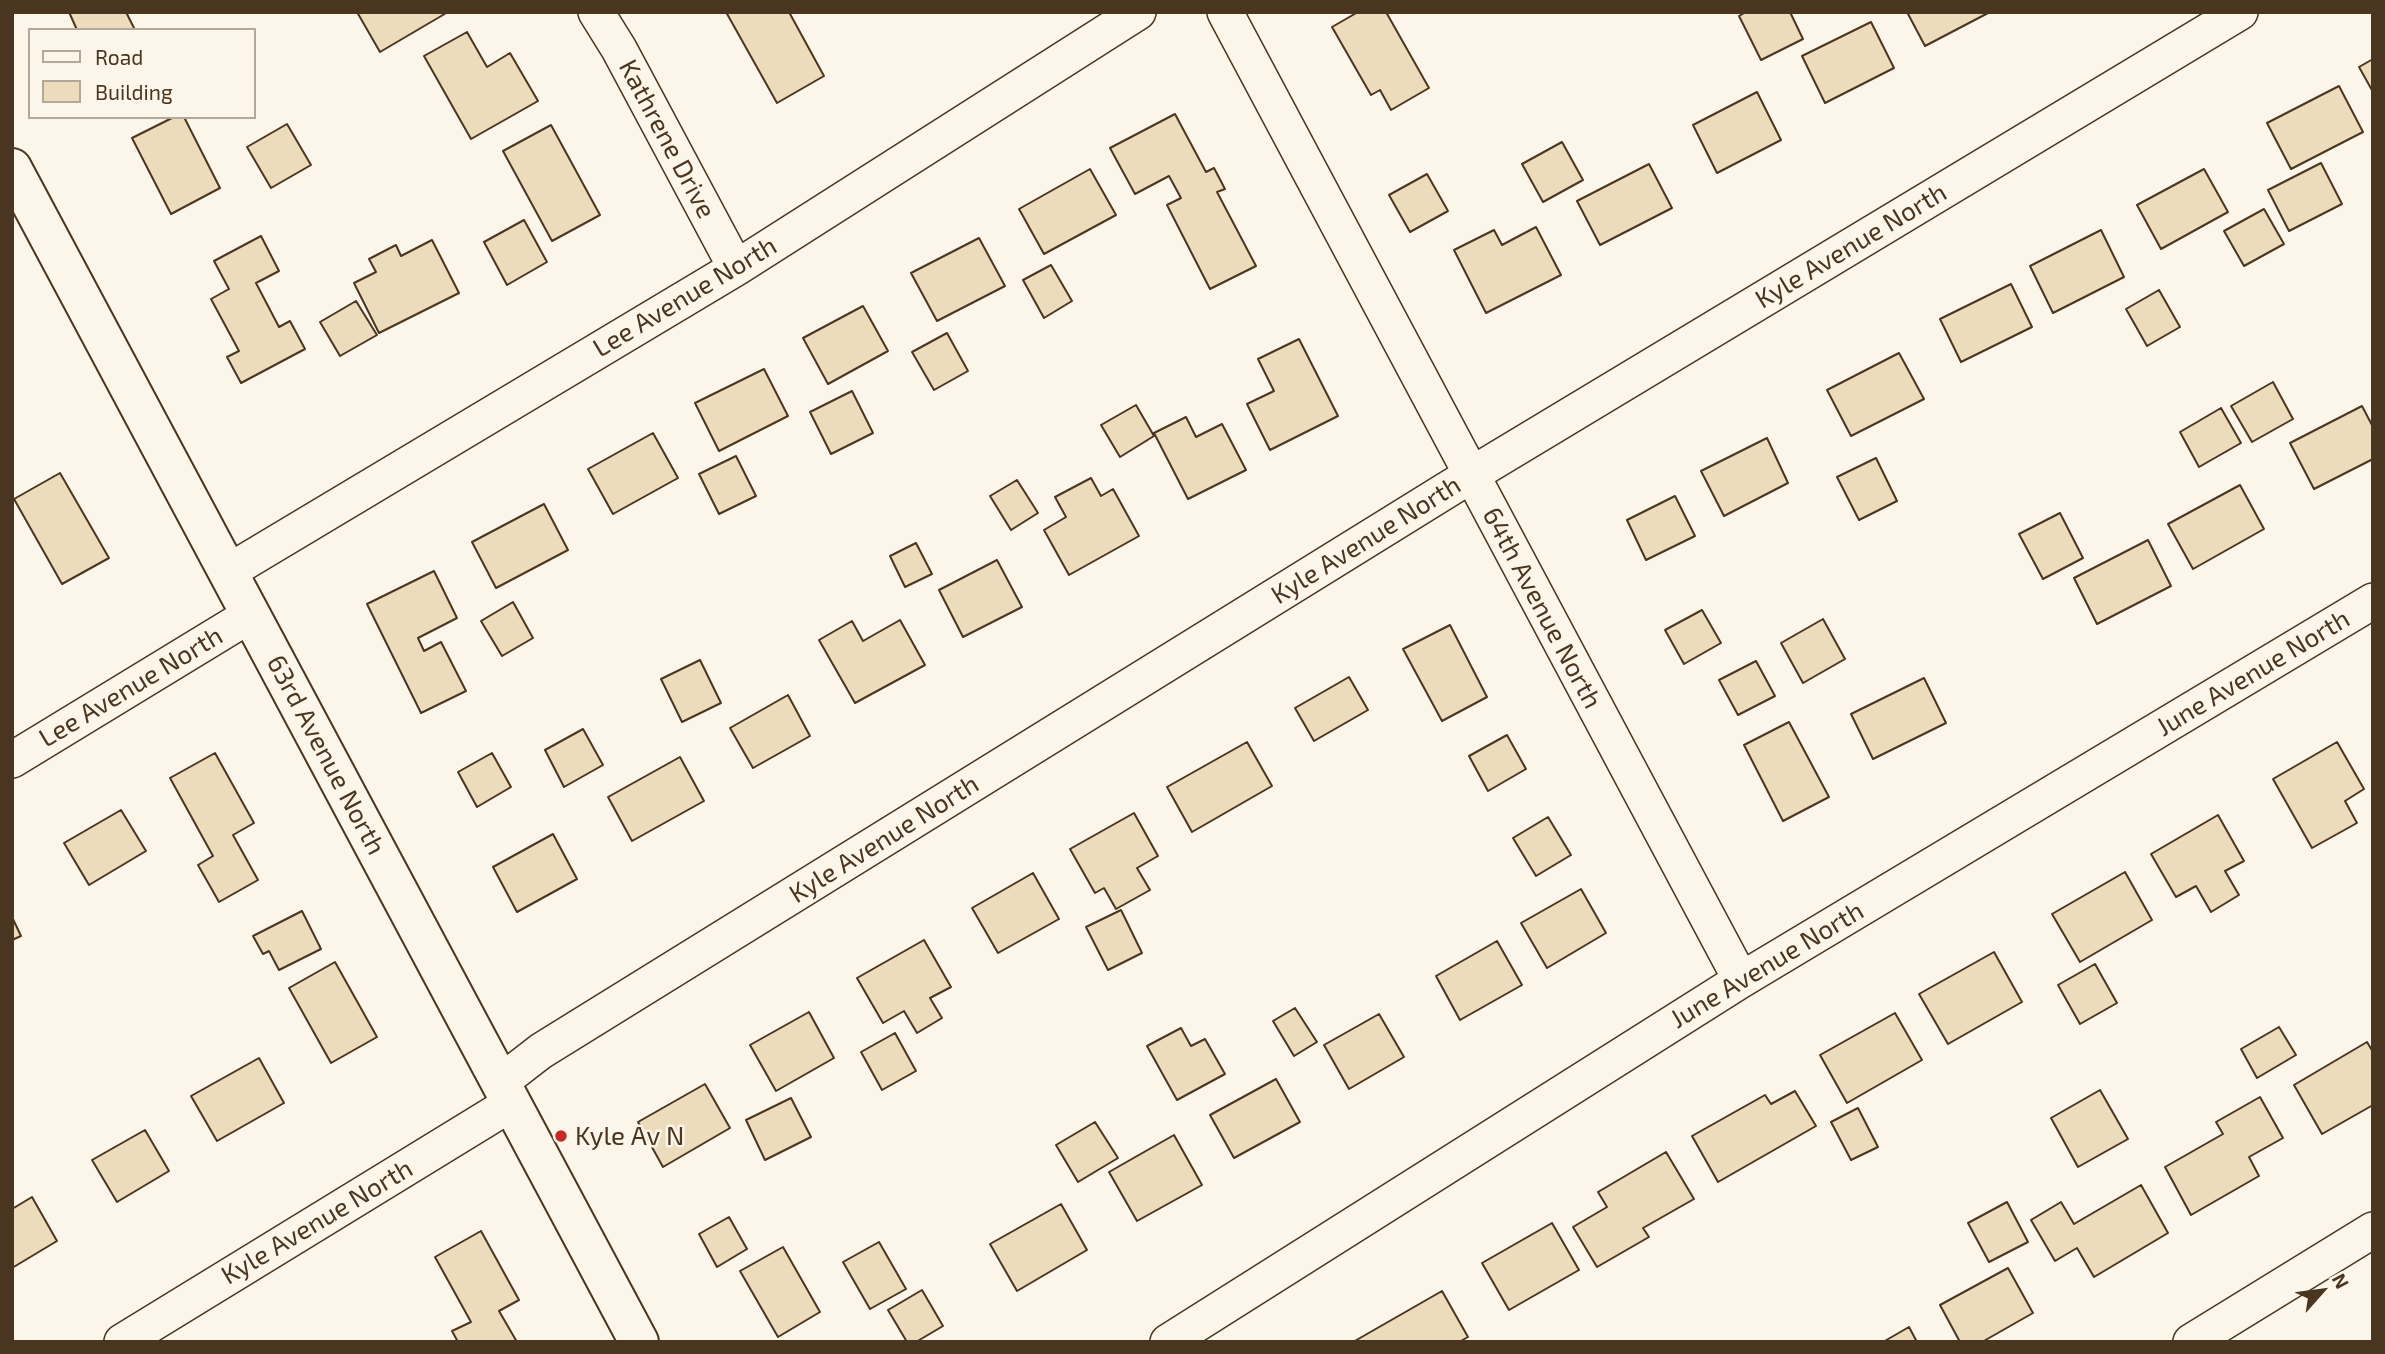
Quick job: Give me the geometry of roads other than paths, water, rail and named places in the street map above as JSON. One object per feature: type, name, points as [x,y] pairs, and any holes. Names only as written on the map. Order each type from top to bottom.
[{"type":"street","name":"Kathrene Drive","points":[[596,12],[620,49],[736,268]]},
{"type":"street","name":"Lee Avenue North","points":[[228,572],[736,268],[1138,12]]},
{"type":"street","name":"64th Avenue North","points":[[1226,12],[1741,980]]},
{"type":"street","name":"Kyle Avenue North","points":[[122,1342],[506,1092],[541,1051],[1471,475],[2240,12]]},
{"type":"street","name":"63rd Avenue North","points":[[12,168],[639,1342]]},
{"type":"street","name":"June Avenue North","points":[[1168,1342],[1741,980],[2373,601]]},
{"type":"street","name":"Lee Avenue North","points":[[12,760],[250,615]]},
{"type":"street","points":[[2191,1342],[2373,1230]]},
{"type":"place","name":"Kyle Av N","points":[[561,1136]]}]
